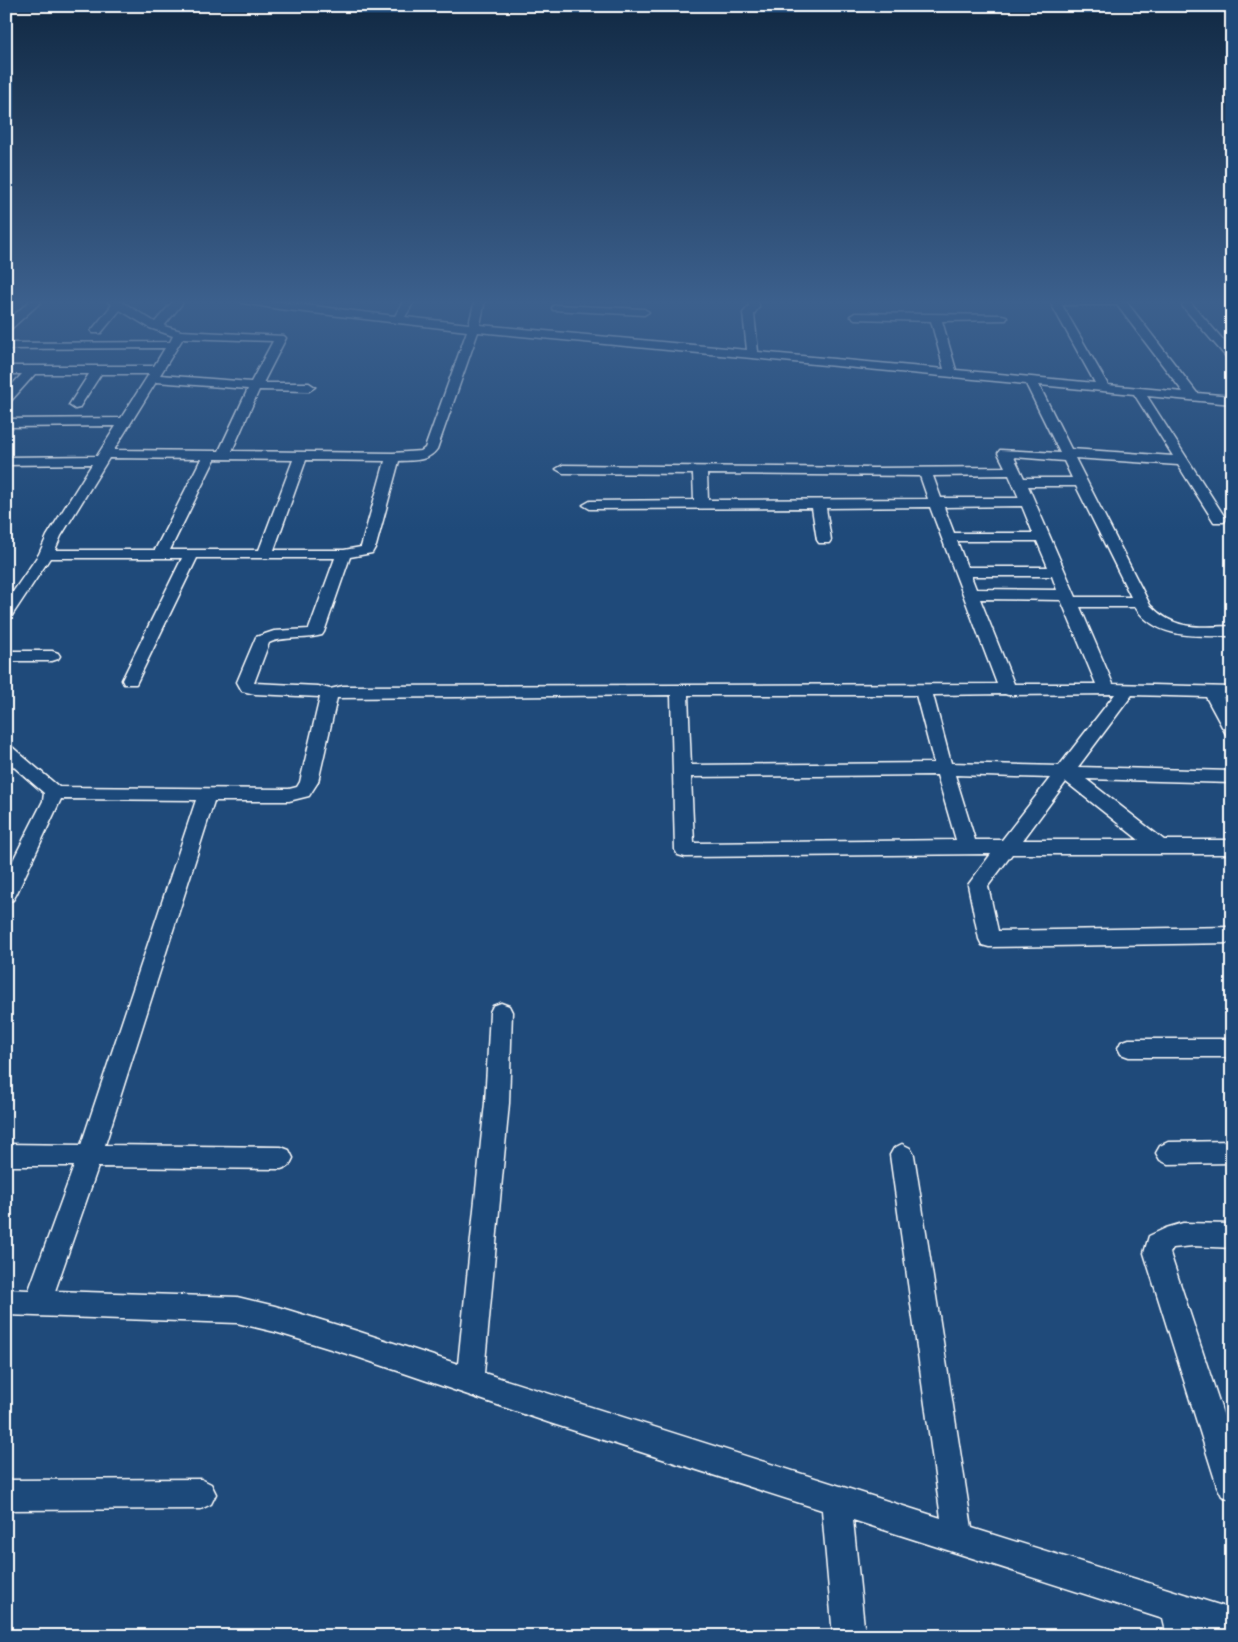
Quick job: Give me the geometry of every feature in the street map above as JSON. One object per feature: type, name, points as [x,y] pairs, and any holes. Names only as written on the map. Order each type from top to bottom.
[{"type":"street","points":[[6,399],[26,377]]},
{"type":"street","points":[[75,405],[93,377]]},
{"type":"street","points":[[6,614],[46,554],[54,536],[152,377]]},
{"type":"street","points":[[176,377],[255,386],[309,387]]},
{"type":"street","points":[[161,553],[260,377]]},
{"type":"street","points":[[6,461],[217,455],[418,456],[426,454],[431,449],[457,377]]},
{"type":"street","points":[[983,377],[1232,400]]},
{"type":"street","points":[[1097,377],[1104,388]]},
{"type":"street","points":[[1178,377],[1193,396]]},
{"type":"street","points":[[1031,382],[1147,613],[1170,629],[1188,631],[1232,630]]},
{"type":"street","points":[[1138,391],[1219,519]]},
{"type":"street","points":[[6,423],[124,422]]},
{"type":"street","points":[[1107,689],[1028,502],[1005,453],[1182,461]]},
{"type":"street","points":[[265,553],[301,455]]},
{"type":"street","points":[[46,554],[344,554],[367,550],[393,457]]},
{"type":"street","points":[[564,469],[925,472],[1016,476],[1080,482]]},
{"type":"street","points":[[700,470],[701,504]]},
{"type":"street","points":[[874,472],[882,503]]},
{"type":"street","points":[[925,472],[948,537],[1008,690]]},
{"type":"street","points":[[590,505],[1028,502]]},
{"type":"street","points":[[818,504],[824,540]]},
{"type":"street","points":[[948,537],[1042,537]]},
{"type":"street","points":[[130,680],[192,553]]},
{"type":"street","points":[[344,554],[316,632],[306,635],[271,636],[262,640],[245,682],[248,687],[255,689],[318,691],[330,694],[343,691],[403,690],[1128,689],[1232,692]]},
{"type":"street","points":[[961,571],[1058,572]]},
{"type":"street","points":[[970,594],[1140,602]]},
{"type":"street","points":[[6,656],[52,656]]},
{"type":"street","points":[[1128,689],[978,885],[989,939],[1232,935]]},
{"type":"street","points":[[679,690],[685,850],[1232,847]]},
{"type":"street","points":[[923,690],[944,769],[968,847]]},
{"type":"street","points":[[1212,692],[1232,730]]},
{"type":"street","points":[[53,794],[289,795],[303,792],[309,782],[330,694]]},
{"type":"street","points":[[6,751],[51,788],[53,794],[52,801],[6,895]]},
{"type":"street","points":[[682,771],[944,769],[1232,777]]},
{"type":"street","points":[[1065,772],[1160,847]]},
{"type":"street","points":[[38,1302],[90,1155],[207,795]]},
{"type":"street","points":[[470,1382],[498,1103],[501,1012]]},
{"type":"street","points":[[1129,1048],[1232,1048]]},
{"type":"street","points":[[1168,1153],[1232,1152]]},
{"type":"street","points":[[6,1155],[281,1158]]},
{"type":"street","points":[[902,1155],[959,1539]]},
{"type":"street","points":[[1232,1236],[1180,1235],[1166,1238],[1158,1244],[1156,1253],[1232,1486]]},
{"type":"street","points":[[6,1302],[210,1308],[238,1310],[275,1319],[357,1344],[550,1410],[959,1539],[1179,1621],[1232,1625]]},
{"type":"street","points":[[6,1494],[201,1494]]},
{"type":"street","points":[[836,1500],[849,1636]]}]
